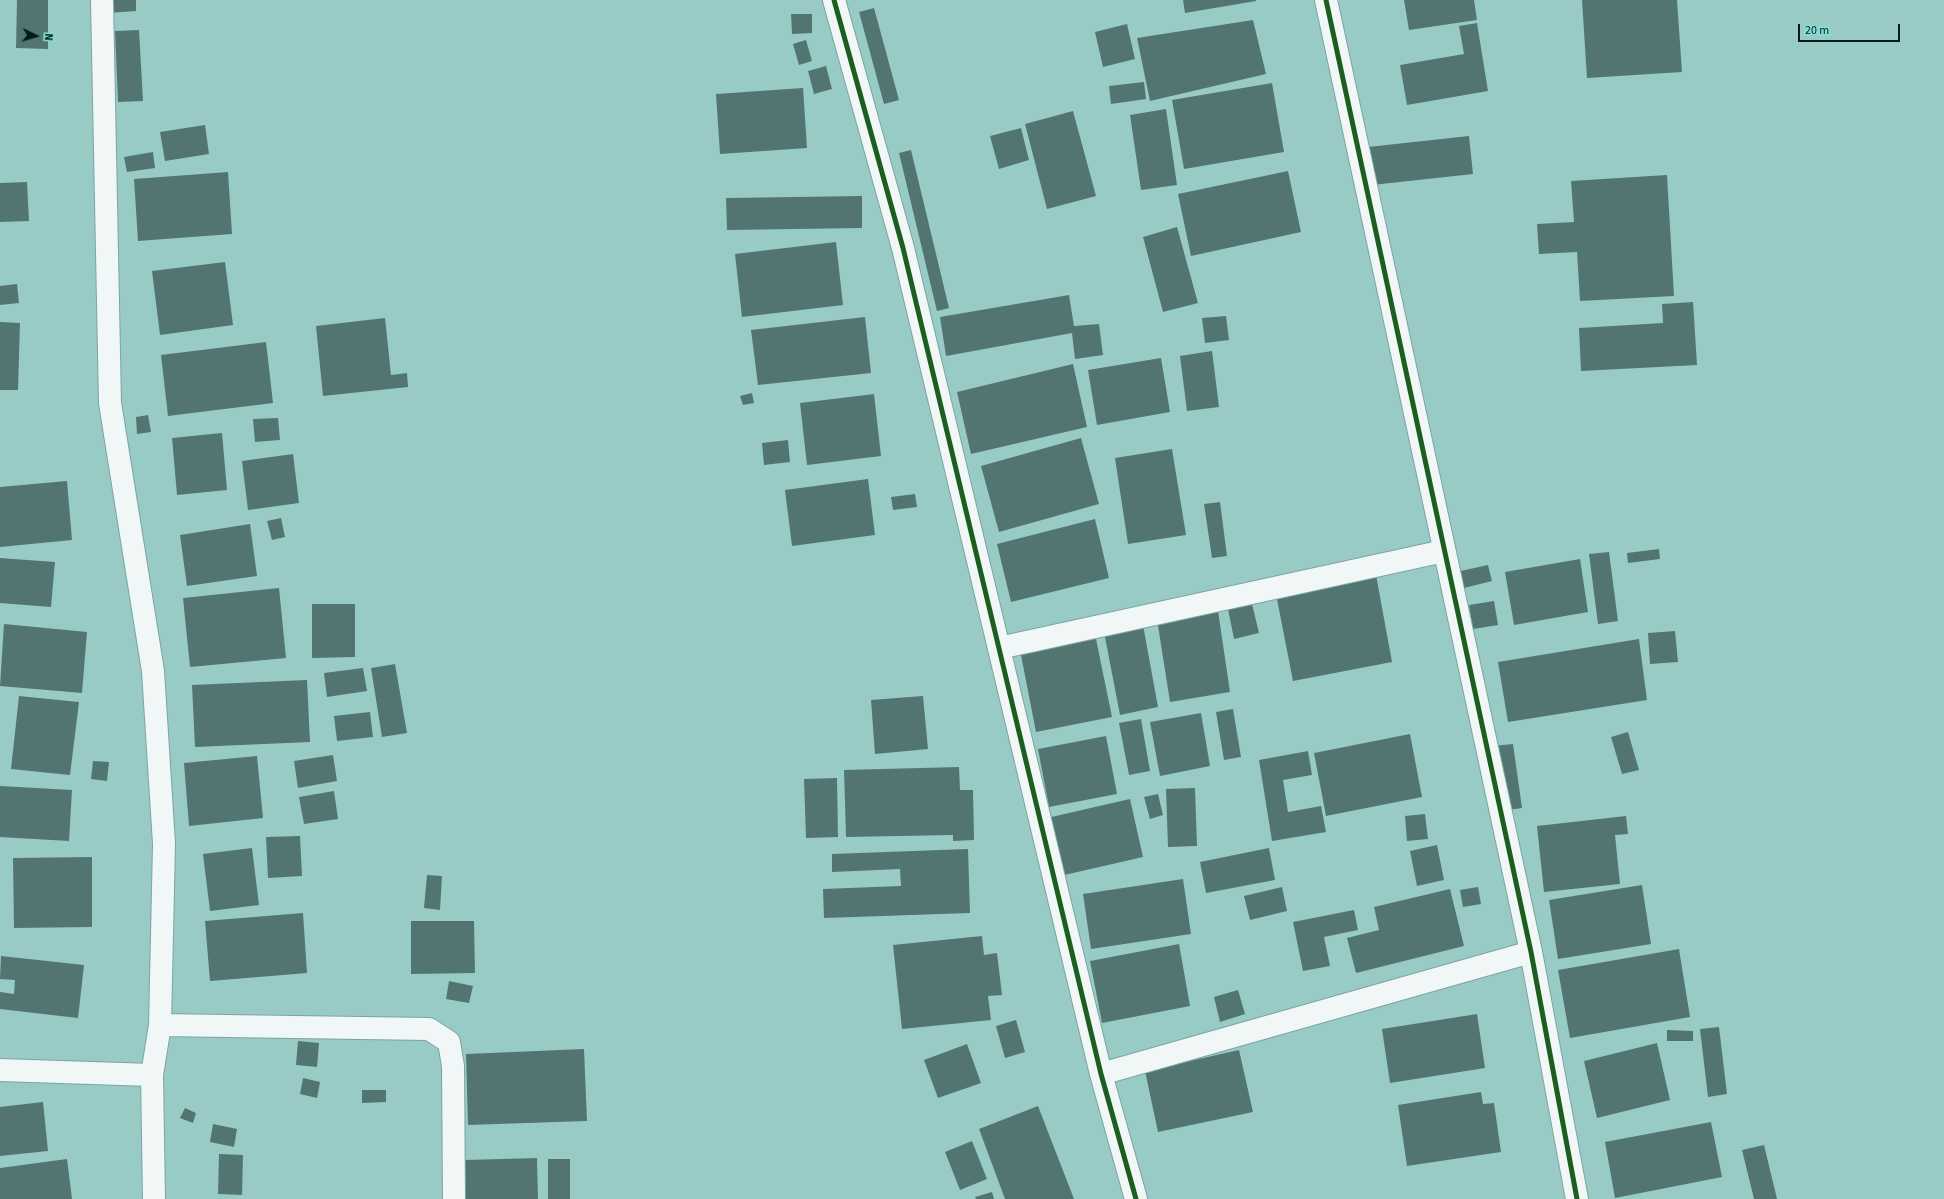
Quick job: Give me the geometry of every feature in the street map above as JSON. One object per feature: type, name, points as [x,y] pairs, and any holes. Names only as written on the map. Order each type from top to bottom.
[{"type":"street","points":[[102,0],[110,403],[153,671],[164,844],[160,1025],[152,1075],[154,1199]]},
{"type":"street","points":[[834,0],[903,248],[1101,1074],[1136,1199]]},
{"type":"street","points":[[1326,0],[1531,952],[1577,1199]]},
{"type":"street","points":[[999,648],[1444,551]]},
{"type":"street","points":[[1101,1074],[1531,952]]},
{"type":"street","points":[[160,1025],[429,1029],[449,1042],[453,1066],[454,1199]]},
{"type":"street","points":[[0,1070],[152,1075]]},
{"type":"building","points":[[17,0],[48,0],[48,49],[16,48]]},
{"type":"building","points":[[107,0],[136,0],[136,11],[108,13]]},
{"type":"building","points":[[1183,0],[1256,0],[1256,1],[1185,13]]},
{"type":"building","points":[[1404,0],[1474,0],[1477,20],[1409,30]]},
{"type":"building","points":[[1582,0],[1677,0],[1682,72],[1587,78]]},
{"type":"building","points":[[874,8],[899,100],[884,104],[859,12]]},
{"type":"building","points":[[791,14],[812,14],[812,33],[792,34]]},
{"type":"building","points":[[1253,20],[1266,74],[1150,101],[1137,38]]},
{"type":"building","points":[[1477,23],[1488,91],[1407,105],[1400,65],[1464,54],[1459,26]]},
{"type":"building","points":[[1127,24],[1135,59],[1103,67],[1095,32]]},
{"type":"building","points":[[139,30],[143,101],[118,102],[115,31]]},
{"type":"building","points":[[806,40],[812,61],[799,65],[793,44]]},
{"type":"building","points":[[826,66],[832,89],[814,94],[808,71]]},
{"type":"building","points":[[1144,82],[1146,99],[1111,104],[1109,86]]},
{"type":"building","points":[[1272,83],[1284,152],[1184,169],[1172,100]]},
{"type":"building","points":[[803,88],[807,148],[720,154],[716,94]]},
{"type":"building","points":[[1166,109],[1177,185],[1141,190],[1130,115]]},
{"type":"building","points":[[1073,111],[1096,196],[1047,209],[1025,124]]},
{"type":"building","points":[[205,125],[209,154],[165,161],[160,132]]},
{"type":"building","points":[[1021,128],[1029,160],[999,169],[990,136]]},
{"type":"building","points":[[1469,136],[1473,174],[1372,185],[1368,147]]},
{"type":"building","points":[[911,150],[949,308],[937,311],[899,153]]},
{"type":"building","points":[[153,152],[155,168],[127,172],[124,157]]},
{"type":"building","points":[[1288,171],[1301,232],[1191,256],[1178,194]]},
{"type":"building","points":[[228,172],[232,234],[138,241],[134,179]]},
{"type":"building","points":[[1667,175],[1674,296],[1580,301],[1577,252],[1539,254],[1537,224],[1574,222],[1571,181]]},
{"type":"building","points":[[27,182],[29,221],[0,222],[0,183]]},
{"type":"building","points":[[862,196],[862,228],[727,230],[726,198]]},
{"type":"building","points":[[1177,227],[1198,303],[1163,312],[1143,237]]},
{"type":"building","points":[[836,242],[843,305],[742,317],[735,254]]},
{"type":"building","points":[[225,262],[233,325],[160,335],[152,271]]},
{"type":"building","points":[[17,284],[19,303],[0,305],[0,286]]},
{"type":"building","points":[[1069,295],[1074,326],[1099,324],[1103,355],[1075,359],[1072,333],[946,356],[940,317]]},
{"type":"building","points":[[1693,302],[1697,365],[1581,371],[1579,328],[1663,323],[1662,304]]},
{"type":"building","points":[[1226,316],[1229,340],[1205,343],[1202,318]]},
{"type":"building","points":[[865,317],[871,373],[758,385],[751,330]]},
{"type":"building","points":[[385,318],[391,375],[407,373],[408,387],[323,396],[316,326]]},
{"type":"building","points":[[0,322],[20,323],[18,390],[0,390]]},
{"type":"building","points":[[266,342],[273,403],[168,416],[161,355]]},
{"type":"building","points":[[1212,351],[1219,407],[1187,411],[1180,356]]},
{"type":"building","points":[[1161,358],[1170,412],[1097,425],[1088,370]]},
{"type":"building","points":[[1073,364],[1087,427],[971,454],[957,392]]},
{"type":"building","points":[[752,393],[754,403],[743,405],[740,396]]},
{"type":"building","points":[[874,394],[881,456],[807,465],[800,403]]},
{"type":"building","points":[[148,415],[151,432],[137,434],[136,417]]},
{"type":"building","points":[[278,418],[280,440],[255,442],[253,419]]},
{"type":"building","points":[[222,433],[227,490],[177,495],[172,438]]},
{"type":"building","points":[[1081,438],[1099,504],[999,532],[981,466]]},
{"type":"building","points":[[788,440],[790,462],[764,465],[762,443]]},
{"type":"building","points":[[1172,449],[1186,535],[1128,544],[1115,458]]},
{"type":"building","points":[[293,454],[299,503],[248,510],[242,461]]},
{"type":"building","points":[[868,479],[875,535],[792,546],[785,490]]},
{"type":"building","points":[[67,481],[72,540],[0,547],[0,487]]},
{"type":"building","points":[[915,494],[917,507],[893,510],[891,497]]},
{"type":"building","points":[[1220,502],[1227,556],[1212,558],[1204,504]]},
{"type":"building","points":[[281,518],[285,537],[272,540],[267,521]]},
{"type":"building","points":[[1095,519],[1109,578],[1011,602],[997,544]]},
{"type":"building","points":[[250,524],[257,576],[187,586],[180,535]]},
{"type":"building","points":[[1659,549],[1660,559],[1628,563],[1627,553]]},
{"type":"building","points":[[1609,552],[1618,621],[1598,624],[1589,554]]},
{"type":"building","points":[[0,558],[55,562],[51,607],[0,603]]},
{"type":"building","points":[[1580,559],[1588,612],[1514,625],[1505,572]]},
{"type":"building","points":[[1488,565],[1492,581],[1460,589],[1456,572]]},
{"type":"building","points":[[1376,575],[1392,662],[1293,681],[1276,594]]},
{"type":"building","points":[[279,588],[286,658],[190,667],[183,598]]},
{"type":"building","points":[[1494,601],[1498,625],[1473,629],[1469,605]]},
{"type":"building","points":[[312,604],[355,604],[355,657],[312,658]]},
{"type":"building","points":[[1217,604],[1230,692],[1170,702],[1156,613]]},
{"type":"building","points":[[1252,604],[1259,633],[1234,639],[1228,609]]},
{"type":"building","points":[[4,624],[87,632],[82,693],[0,686]]},
{"type":"building","points":[[1143,625],[1158,707],[1120,715],[1104,632]]},
{"type":"building","points":[[1675,631],[1678,662],[1650,664],[1648,633]]},
{"type":"building","points":[[1095,634],[1112,717],[1036,732],[1020,650]]},
{"type":"building","points":[[1639,639],[1647,700],[1508,722],[1498,662]]},
{"type":"building","points":[[395,664],[407,733],[382,737],[371,668]]},
{"type":"building","points":[[363,668],[367,691],[327,697],[324,673]]},
{"type":"building","points":[[307,680],[310,742],[195,747],[192,685]]},
{"type":"building","points":[[19,696],[79,702],[70,775],[11,769]]},
{"type":"building","points":[[923,696],[928,749],[875,754],[871,700]]},
{"type":"building","points":[[1233,709],[1241,757],[1224,760],[1216,712]]},
{"type":"building","points":[[370,712],[373,737],[337,741],[334,716]]},
{"type":"building","points":[[1201,713],[1210,766],[1160,776],[1150,722]]},
{"type":"building","points":[[1141,719],[1150,771],[1129,775],[1119,723]]},
{"type":"building","points":[[1628,732],[1639,770],[1622,774],[1611,737]]},
{"type":"building","points":[[1410,734],[1422,797],[1326,816],[1314,753]]},
{"type":"building","points":[[1106,736],[1117,794],[1049,807],[1038,749]]},
{"type":"building","points":[[1513,744],[1522,808],[1502,811],[1493,746]]},
{"type":"building","points":[[1308,751],[1312,775],[1283,780],[1288,812],[1321,806],[1326,832],[1272,841],[1259,760]]},
{"type":"building","points":[[333,755],[337,781],[298,788],[294,761]]},
{"type":"building","points":[[257,756],[263,818],[189,826],[184,763]]},
{"type":"building","points":[[93,761],[109,762],[107,781],[91,779]]},
{"type":"building","points":[[959,767],[960,790],[973,790],[974,840],[953,841],[953,835],[846,837],[844,770]]},
{"type":"building","points":[[837,778],[838,837],[806,838],[804,779]]},
{"type":"building","points":[[0,786],[72,790],[69,841],[0,837]]},
{"type":"building","points":[[1195,788],[1197,846],[1168,847],[1166,789]]},
{"type":"building","points":[[334,791],[338,819],[304,824],[299,797]]},
{"type":"building","points":[[1158,794],[1163,815],[1150,819],[1144,797]]},
{"type":"building","points":[[1130,799],[1143,857],[1060,876],[1047,818]]},
{"type":"building","points":[[1425,814],[1428,839],[1407,841],[1405,816]]},
{"type":"building","points":[[1626,816],[1628,834],[1615,835],[1620,884],[1544,892],[1537,826]]},
{"type":"building","points":[[300,836],[302,876],[268,878],[266,837]]},
{"type":"building","points":[[1437,845],[1444,880],[1417,886],[1410,851]]},
{"type":"building","points":[[252,848],[259,905],[210,911],[203,854]]},
{"type":"building","points":[[1269,848],[1275,880],[1206,893],[1200,862]]},
{"type":"building","points":[[968,849],[970,913],[824,918],[823,889],[901,886],[900,869],[832,872],[832,854]]},
{"type":"building","points":[[92,857],[92,927],[14,928],[13,858]]},
{"type":"building","points":[[427,875],[442,876],[440,910],[424,908]]},
{"type":"building","points":[[1183,879],[1191,934],[1091,949],[1083,894]]},
{"type":"building","points":[[1642,885],[1651,944],[1558,959],[1549,900]]},
{"type":"building","points":[[1282,887],[1287,911],[1250,920],[1244,896]]},
{"type":"building","points":[[1478,887],[1481,904],[1463,907],[1460,890]]},
{"type":"building","points":[[1450,889],[1464,946],[1356,973],[1347,938],[1379,930],[1374,907]]},
{"type":"building","points":[[1354,910],[1358,930],[1324,937],[1330,966],[1303,971],[1293,922]]},
{"type":"building","points":[[303,913],[307,973],[210,981],[205,921]]},
{"type":"building","points":[[411,921],[474,921],[475,973],[411,974]]},
{"type":"building","points":[[982,936],[984,955],[997,953],[1002,995],[988,996],[991,1020],[902,1029],[893,945]]},
{"type":"building","points":[[1179,944],[1190,1006],[1102,1023],[1090,961]]},
{"type":"building","points":[[1679,949],[1690,1017],[1570,1038],[1558,970]]},
{"type":"building","points":[[1,956],[84,965],[78,1018],[0,1009],[0,992],[14,994],[15,980],[0,979]]},
{"type":"building","points":[[449,981],[473,986],[469,1003],[446,999]]},
{"type":"building","points":[[1238,990],[1245,1014],[1220,1022],[1214,997]]},
{"type":"building","points":[[1477,1014],[1485,1068],[1390,1083],[1382,1029]]},
{"type":"building","points":[[1016,1020],[1025,1052],[1005,1058],[996,1026]]},
{"type":"building","points":[[1719,1027],[1727,1094],[1708,1097],[1700,1029]]},
{"type":"building","points":[[1667,1030],[1693,1031],[1693,1041],[1667,1041]]},
{"type":"building","points":[[298,1041],[319,1043],[317,1067],[296,1065]]},
{"type":"building","points":[[1657,1043],[1670,1100],[1597,1118],[1584,1061]]},
{"type":"building","points":[[967,1044],[981,1083],[938,1098],[924,1060]]},
{"type":"building","points":[[584,1049],[587,1121],[468,1125],[466,1054]]},
{"type":"building","points":[[1239,1050],[1253,1112],[1158,1132],[1145,1071]]},
{"type":"building","points":[[303,1078],[320,1082],[317,1098],[300,1094]]},
{"type":"building","points":[[362,1090],[386,1090],[386,1102],[362,1103]]},
{"type":"building","points":[[1481,1092],[1483,1104],[1494,1103],[1501,1152],[1407,1166],[1398,1105]]},
{"type":"building","points":[[43,1102],[48,1151],[0,1156],[0,1107]]},
{"type":"building","points":[[1038,1106],[1074,1199],[1005,1199],[979,1129]]},
{"type":"building","points":[[185,1108],[196,1113],[193,1123],[180,1118]]},
{"type":"building","points":[[1711,1122],[1722,1177],[1615,1198],[1605,1142]]},
{"type":"building","points":[[213,1124],[237,1129],[234,1147],[210,1142]]},
{"type":"building","points":[[972,1141],[987,1179],[960,1190],[945,1152]]},
{"type":"building","points":[[1764,1145],[1777,1199],[1754,1199],[1742,1150]]},
{"type":"building","points":[[219,1154],[243,1155],[242,1195],[218,1194]]},
{"type":"building","points":[[537,1158],[538,1199],[466,1199],[465,1160]]},
{"type":"building","points":[[67,1159],[72,1199],[0,1199],[0,1168]]},
{"type":"building","points":[[548,1159],[570,1159],[570,1199],[548,1199]]},
{"type":"building","points":[[992,1192],[994,1199],[976,1199],[975,1197]]},
{"type":"cycle path","points":[[834,0],[903,248],[1101,1074],[1136,1199]]},
{"type":"cycle path","points":[[1326,0],[1531,952],[1577,1199]]}]
